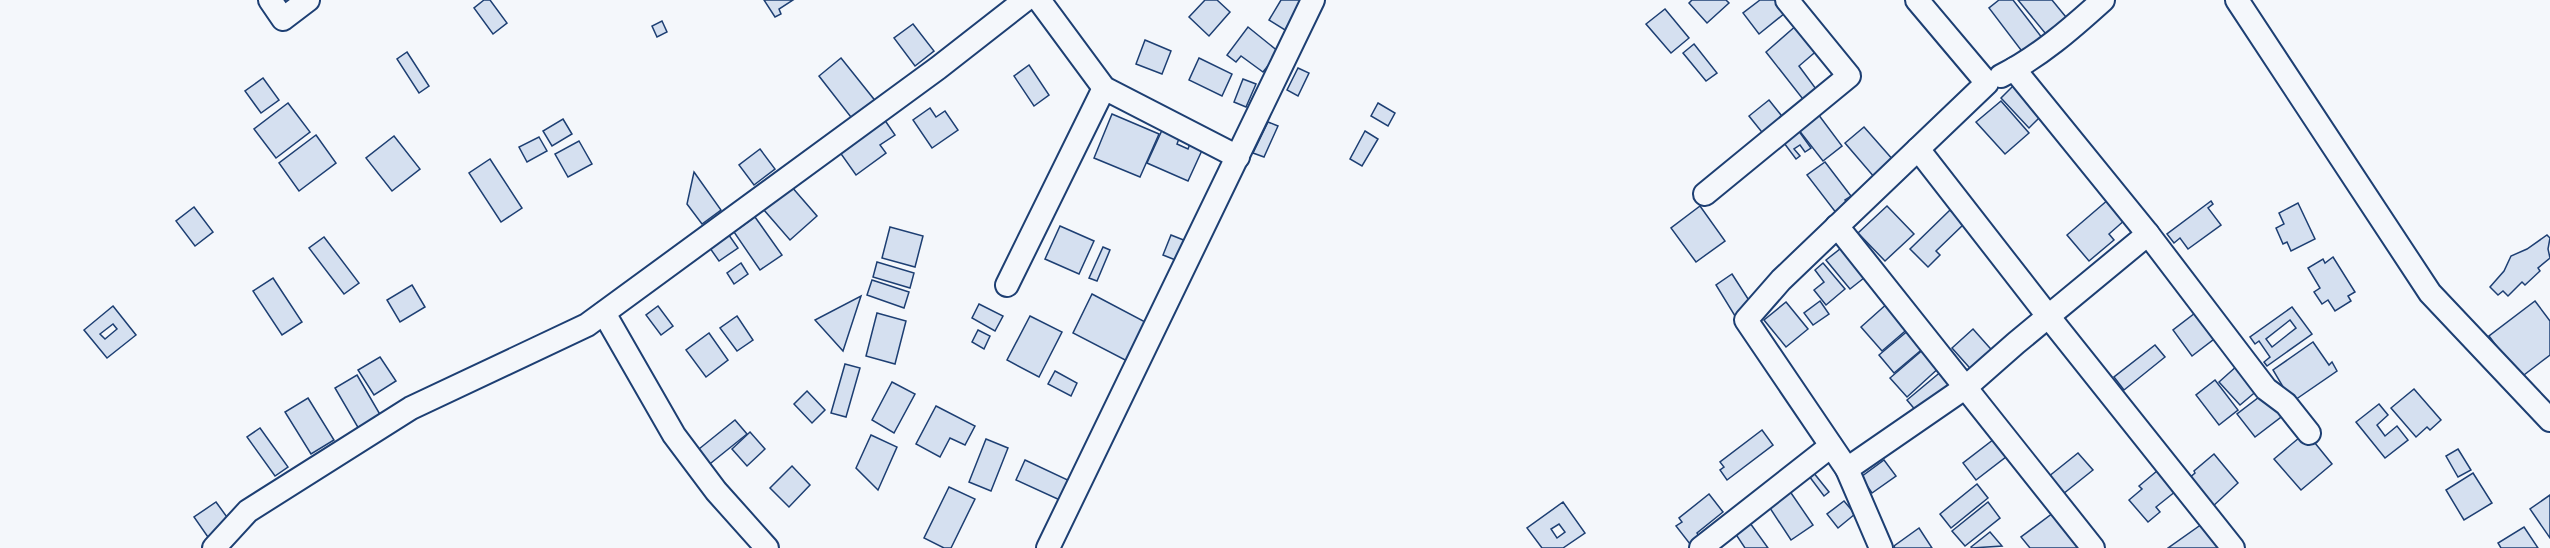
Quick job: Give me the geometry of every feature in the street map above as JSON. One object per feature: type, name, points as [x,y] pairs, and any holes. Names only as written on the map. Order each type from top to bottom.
[{"type":"street","points":[[270,0],[283,19],[308,0]]},
{"type":"street","points":[[214,548],[248,511],[411,408],[587,325],[938,68],[1025,0]]},
{"type":"street","points":[[1039,0],[1104,87],[1238,157]]},
{"type":"street","points":[[1048,548],[1313,0]]},
{"type":"street","points":[[1705,194],[1849,76],[1787,0]]},
{"type":"street","points":[[1917,0],[1987,83]]},
{"type":"street","points":[[1879,547],[1847,469],[1746,320],[1781,280],[1987,83],[2014,69],[2069,29],[2103,0]]},
{"type":"street","points":[[2237,0],[2430,293],[2550,420]]},
{"type":"street","points":[[2014,69],[2148,234],[2266,389],[2286,404],[2309,433]]},
{"type":"street","points":[[1007,285],[1104,87]]},
{"type":"street","points":[[1918,149],[2233,548]]},
{"type":"street","points":[[1837,226],[2093,548]]},
{"type":"street","points":[[1847,469],[1966,387],[2148,234]]},
{"type":"street","points":[[604,313],[674,435],[716,491],[767,548]]},
{"type":"street","points":[[1701,548],[1831,446]]},
{"type":"building","points":[[484,0],[490,0],[507,23],[493,34],[474,8]]},
{"type":"building","points":[[764,0],[793,0],[779,9],[781,14],[775,17]]},
{"type":"building","points":[[1205,0],[1217,0],[1230,12],[1209,36],[1189,17]]},
{"type":"building","points":[[1281,0],[1304,0],[1285,30],[1269,20]]},
{"type":"building","points":[[1692,0],[1726,0],[1729,3],[1707,23],[1689,3]]},
{"type":"building","points":[[1760,0],[1783,0],[1790,9],[1759,34],[1743,13]]},
{"type":"building","points":[[1999,0],[2013,0],[2043,39],[2024,54],[1989,8]]},
{"type":"building","points":[[2018,0],[2052,0],[2070,22],[2050,39]]},
{"type":"building","points":[[1665,9],[1689,38],[1671,53],[1646,24]]},
{"type":"building","points":[[662,21],[667,32],[657,37],[652,26]]},
{"type":"building","points":[[913,24],[934,51],[915,66],[894,38]]},
{"type":"building","points":[[1798,24],[1820,48],[1799,66],[1819,93],[1806,103],[1766,52]]},
{"type":"building","points":[[1248,27],[1279,52],[1263,72],[1241,56],[1236,62],[1227,55]]},
{"type":"building","points":[[1145,40],[1171,51],[1162,74],[1136,64]]},
{"type":"building","points":[[1694,44],[1717,73],[1706,81],[1683,53]]},
{"type":"building","points":[[407,52],[429,86],[419,93],[397,59]]},
{"type":"building","points":[[841,58],[877,103],[854,121],[819,76]]},
{"type":"building","points":[[1199,58],[1232,74],[1222,96],[1189,80]]},
{"type":"building","points":[[1029,65],[1049,95],[1034,106],[1014,76]]},
{"type":"building","points":[[1298,68],[1309,73],[1298,96],[1287,90]]},
{"type":"building","points":[[263,78],[279,100],[261,113],[245,91]]},
{"type":"building","points":[[1243,79],[1256,84],[1246,107],[1234,102]]},
{"type":"building","points":[[2016,83],[2044,113],[2029,128],[2001,98]]},
{"type":"building","points":[[1769,100],[1785,120],[1765,136],[1749,116]]},
{"type":"building","points":[[2001,101],[2029,133],[2005,154],[1976,122]]},
{"type":"building","points":[[288,103],[310,132],[276,158],[254,129]]},
{"type":"building","points":[[1378,103],[1395,113],[1388,126],[1371,116]]},
{"type":"building","points":[[930,108],[936,117],[945,111],[958,130],[932,148],[913,120]]},
{"type":"building","points":[[1112,114],[1159,134],[1140,177],[1094,158]]},
{"type":"building","points":[[1818,114],[1842,146],[1823,161],[1798,129]]},
{"type":"building","points":[[563,119],[572,134],[552,146],[543,131]]},
{"type":"building","points":[[884,119],[895,135],[880,145],[886,153],[856,175],[839,151]]},
{"type":"building","points":[[1268,122],[1278,126],[1264,157],[1253,153]]},
{"type":"building","points":[[1793,123],[1811,148],[1805,152],[1800,145],[1794,149],[1800,156],[1796,159],[1778,135]]},
{"type":"building","points":[[1864,127],[1894,161],[1875,178],[1845,143]]},
{"type":"building","points":[[1163,128],[1180,136],[1177,144],[1188,149],[1191,141],[1204,146],[1188,181],[1147,163]]},
{"type":"building","points":[[1365,131],[1378,139],[1362,166],[1350,159]]},
{"type":"building","points":[[316,135],[336,163],[299,191],[279,163]]},
{"type":"building","points":[[394,136],[420,169],[392,191],[366,158]]},
{"type":"building","points":[[539,137],[547,151],[527,162],[519,147]]},
{"type":"building","points":[[579,141],[592,164],[568,177],[555,154]]},
{"type":"building","points":[[760,149],[775,169],[754,185],[739,165]]},
{"type":"building","points":[[490,159],[522,208],[501,222],[469,173]]},
{"type":"building","points":[[1825,162],[1851,196],[1845,200],[1849,205],[1837,214],[1807,175]]},
{"type":"building","points":[[694,172],[721,210],[702,224],[687,204]]},
{"type":"building","points":[[791,186],[817,216],[790,240],[764,210]]},
{"type":"building","points":[[2109,199],[2126,219],[2109,234],[2114,240],[2089,261],[2067,235]]},
{"type":"building","points":[[2211,201],[2213,204],[2208,208],[2221,225],[2188,249],[2180,238],[2174,243],[2167,234]]},
{"type":"building","points":[[2298,203],[2315,239],[2291,251],[2287,242],[2283,244],[2276,228],[2284,224],[2279,213]]},
{"type":"building","points":[[1700,206],[1725,241],[1696,262],[1671,228]]},
{"type":"building","points":[[1887,206],[1914,234],[1885,261],[1858,233]]},
{"type":"building","points":[[194,207],[213,232],[195,246],[176,221]]},
{"type":"building","points":[[1950,210],[1964,224],[1936,251],[1940,255],[1928,267],[1910,249]]},
{"type":"building","points":[[755,217],[782,255],[760,270],[734,232]]},
{"type":"building","points":[[1060,226],[1094,241],[1079,274],[1045,259]]},
{"type":"building","points":[[890,227],[923,236],[915,267],[882,258]]},
{"type":"building","points":[[724,228],[738,248],[719,261],[705,241]]},
{"type":"building","points":[[1171,235],[1186,241],[1178,261],[1163,255]]},
{"type":"building","points":[[2547,235],[2550,238],[2548,249],[2550,258],[2538,268],[2540,271],[2525,285],[2522,282],[2508,296],[2503,291],[2498,295],[2490,287],[2504,271],[2511,256],[2527,249]]},
{"type":"building","points":[[324,237],[359,283],[344,294],[309,248]]},
{"type":"building","points":[[1845,245],[1869,274],[1850,289],[1826,260]]},
{"type":"building","points":[[1103,247],[1110,250],[1097,281],[1089,278]]},
{"type":"building","points":[[2333,257],[2355,292],[2348,296],[2351,301],[2335,311],[2328,300],[2322,304],[2314,292],[2320,288],[2308,268],[2323,259],[2325,263]]},
{"type":"building","points":[[877,262],[914,273],[910,288],[873,277]]},
{"type":"building","points":[[741,263],[748,274],[734,284],[727,273]]},
{"type":"building","points":[[1823,263],[1845,289],[1826,305],[1814,290],[1824,282],[1815,270]]},
{"type":"building","points":[[1732,274],[1752,305],[1735,316],[1716,285]]},
{"type":"building","points":[[273,278],[302,322],[282,335],[253,291]]},
{"type":"building","points":[[872,280],[909,292],[904,308],[867,295]]},
{"type":"building","points":[[412,285],[425,307],[400,322],[387,300]]},
{"type":"building","points":[[1092,294],[1149,324],[1129,362],[1073,333]]},
{"type":"building","points":[[861,296],[843,351],[815,320]]},
{"type":"building","points":[[1820,301],[1829,314],[1813,325],[1804,313]]},
{"type":"building","points":[[2535,301],[2550,321],[2550,355],[2520,378],[2489,336]]},
{"type":"building","points":[[1786,302],[1808,329],[1786,347],[1764,320]]},
{"type":"building","points":[[1889,302],[1911,326],[1882,351],[1861,327]]},
{"type":"building","points":[[979,304],[1003,316],[995,331],[972,318]]},
{"type":"building","points":[[113,306],[136,335],[107,358],[84,330]],"holes":[[[113,324],[117,329],[105,339],[100,334]]]},
{"type":"building","points":[[658,306],[673,326],[661,335],[646,315]]},
{"type":"building","points":[[2292,307],[2312,334],[2267,366],[2264,362],[2270,357],[2259,341],[2255,344],[2250,337]],"holes":[[[2290,320],[2296,328],[2272,347],[2266,339]]]},
{"type":"building","points":[[2199,310],[2218,336],[2192,356],[2173,330]]},
{"type":"building","points":[[877,313],[906,321],[895,364],[866,356]]},
{"type":"building","points":[[737,316],[753,340],[737,351],[720,328]]},
{"type":"building","points":[[1030,316],[1062,332],[1039,377],[1007,360]]},
{"type":"building","points":[[1910,329],[1926,346],[1894,373],[1879,355]]},
{"type":"building","points":[[1973,329],[1997,356],[1976,375],[1952,348]]},
{"type":"building","points":[[978,330],[990,336],[984,349],[972,342]]},
{"type":"building","points":[[709,333],[728,360],[706,377],[686,350]]},
{"type":"building","points":[[2313,342],[2329,365],[2332,362],[2337,371],[2292,402],[2273,370]]},
{"type":"building","points":[[2155,345],[2165,357],[2124,390],[2114,377]]},
{"type":"building","points":[[1925,348],[1941,366],[1907,397],[1890,378]]},
{"type":"building","points":[[380,357],[396,381],[374,395],[358,370]]},
{"type":"building","points":[[845,364],[860,368],[846,417],[831,413]]},
{"type":"building","points":[[2238,365],[2259,389],[2240,405],[2219,382]]},
{"type":"building","points":[[1943,370],[1956,384],[1917,412],[1907,400]]},
{"type":"building","points":[[1055,371],[1077,383],[1071,396],[1048,384]]},
{"type":"building","points":[[357,375],[385,423],[363,436],[335,388]]},
{"type":"building","points":[[2215,380],[2238,410],[2219,425],[2196,395]]},
{"type":"building","points":[[892,382],[915,394],[894,433],[872,420]]},
{"type":"building","points":[[2414,389],[2441,420],[2430,430],[2427,427],[2416,437],[2391,408]]},
{"type":"building","points":[[807,391],[825,410],[812,423],[794,404]]},
{"type":"building","points":[[2267,391],[2285,414],[2255,437],[2237,414]]},
{"type":"building","points":[[308,398],[334,440],[311,454],[285,412]]},
{"type":"building","points":[[2379,404],[2388,415],[2377,425],[2385,436],[2397,426],[2408,440],[2385,458],[2356,422]]},
{"type":"building","points":[[936,406],[975,426],[965,445],[950,438],[940,457],[916,444]]},
{"type":"building","points":[[735,420],[747,434],[706,467],[694,453]]},
{"type":"building","points":[[260,428],[288,467],[275,476],[247,437]]},
{"type":"building","points":[[1762,430],[1773,445],[1727,480],[1720,470],[1724,467],[1720,462]]},
{"type":"building","points":[[750,432],[765,449],[747,466],[732,449]]},
{"type":"building","points":[[2306,432],[2332,464],[2301,490],[2274,459]]},
{"type":"building","points":[[871,435],[897,447],[878,490],[856,468]]},
{"type":"building","points":[[1998,436],[2011,453],[1976,480],[1963,463]]},
{"type":"building","points":[[986,439],[1008,448],[991,491],[969,482]]},
{"type":"building","points":[[2458,449],[2471,470],[2458,477],[2446,456]]},
{"type":"building","points":[[2078,453],[2093,470],[2063,494],[2048,477]]},
{"type":"building","points":[[2214,454],[2238,483],[2211,508],[2188,479]]},
{"type":"building","points":[[1025,460],[1072,482],[1062,501],[1016,480]]},
{"type":"building","points":[[1884,460],[1896,476],[1872,493],[1861,477]]},
{"type":"building","points":[[792,466],[810,485],[789,507],[770,488]]},
{"type":"building","points":[[2163,466],[2181,487],[2156,507],[2160,512],[2148,522],[2129,500],[2142,489],[2139,486]]},
{"type":"building","points":[[1813,472],[1829,492],[1824,496],[1809,476]]},
{"type":"building","points":[[2473,473],[2492,503],[2464,520],[2446,490]]},
{"type":"building","points":[[1977,484],[1988,498],[1951,528],[1940,514]]},
{"type":"building","points":[[949,487],[975,499],[951,548],[944,548],[924,538]]},
{"type":"building","points":[[1789,490],[1813,525],[1791,540],[1768,505]]},
{"type":"building","points":[[1709,494],[1723,512],[1697,533],[1699,537],[1690,544],[1676,526],[1682,522],[1679,518]]},
{"type":"building","points":[[2550,495],[2550,538],[2530,509]]},
{"type":"building","points":[[1844,501],[1855,514],[1838,528],[1827,514]]},
{"type":"building","points":[[216,502],[232,524],[210,540],[194,517]]},
{"type":"building","points":[[1563,502],[1585,533],[1563,548],[1542,548],[1527,528]],"holes":[[[1559,524],[1565,532],[1557,538],[1551,529]]]},
{"type":"building","points":[[1988,502],[2000,518],[1965,546],[1952,531]]},
{"type":"building","points":[[2053,513],[2083,548],[2030,548],[2021,537]]},
{"type":"building","points":[[1750,523],[1768,548],[1745,548],[1735,533]]},
{"type":"building","points":[[2202,524],[2219,548],[2168,548]]},
{"type":"building","points":[[2524,527],[2538,548],[2501,548],[2498,543]]},
{"type":"building","points":[[1919,528],[1932,548],[1895,548],[1894,546]]},
{"type":"building","points":[[1990,532],[2002,546],[1971,547]]}]
